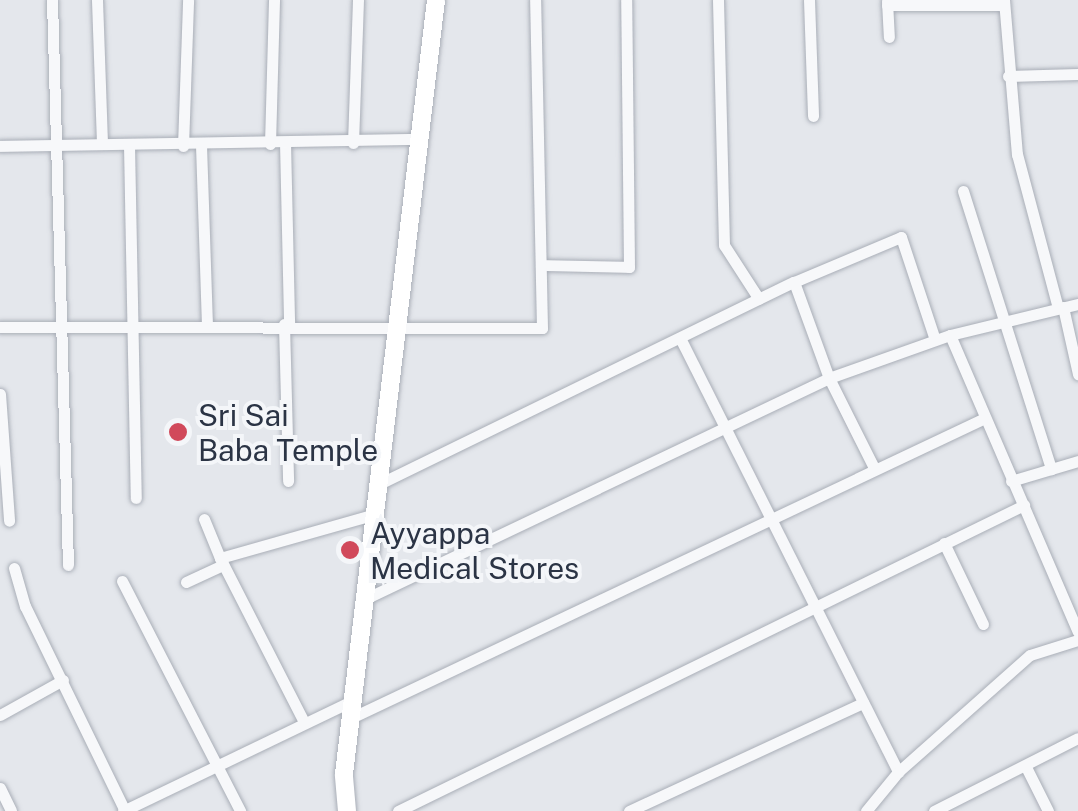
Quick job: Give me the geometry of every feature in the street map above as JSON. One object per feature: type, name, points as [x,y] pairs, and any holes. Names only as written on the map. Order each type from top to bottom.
[{"type":"street","points":[[52,0],[60,146],[59,322],[68,565]]},
{"type":"street","points":[[97,0],[102,144]]},
{"type":"street","points":[[183,146],[188,0]]},
{"type":"street","points":[[270,144],[274,0]]},
{"type":"street","points":[[353,143],[358,0]]},
{"type":"street","points":[[344,810],[436,0]]},
{"type":"street","points":[[0,327],[59,322],[132,327],[286,323],[542,328],[535,0]]},
{"type":"street","points":[[542,264],[628,267],[626,0]]},
{"type":"street","points":[[718,0],[724,246],[759,300]]},
{"type":"street","points":[[809,0],[813,116]]},
{"type":"street","points":[[889,36],[887,2],[1004,2],[1017,154],[1078,374]]},
{"type":"street","points":[[1008,76],[1078,74]]},
{"type":"street","points":[[0,146],[183,146],[418,139]]},
{"type":"street","points":[[285,142],[288,481]]},
{"type":"street","points":[[201,144],[207,324]]},
{"type":"street","points":[[130,145],[136,498]]},
{"type":"street","points":[[963,190],[1051,469]]},
{"type":"street","points":[[382,483],[794,282],[902,237],[935,340]]},
{"type":"street","points":[[794,282],[830,378],[874,468]]},
{"type":"street","points":[[369,597],[728,430],[830,378],[950,335],[1078,304]]},
{"type":"street","points":[[950,335],[1078,632]]},
{"type":"street","points":[[680,338],[898,772]]},
{"type":"street","points":[[0,394],[10,521]]},
{"type":"street","points":[[14,568],[124,811],[304,722],[353,708],[772,520],[985,418]]},
{"type":"street","points":[[1011,481],[1078,461]]},
{"type":"street","points":[[398,811],[819,610],[1024,505]]},
{"type":"street","points":[[186,582],[221,561],[376,514]]},
{"type":"street","points":[[204,520],[304,722]]},
{"type":"street","points":[[944,544],[983,624]]},
{"type":"street","points":[[122,581],[240,811]]},
{"type":"street","points":[[866,811],[898,772],[1030,655],[1078,640]]},
{"type":"street","points":[[0,715],[63,680]]},
{"type":"street","points":[[629,811],[863,703]]},
{"type":"street","points":[[934,811],[1027,768],[1078,738]]},
{"type":"street","points":[[1027,768],[1048,811]]},
{"type":"street","points":[[0,788],[12,811]]},
{"type":"place","name":"Sri Sai Baba Temple","points":[[178,432]]},
{"type":"place","name":"Ayyappa Medical Stores","points":[[350,550]]}]
